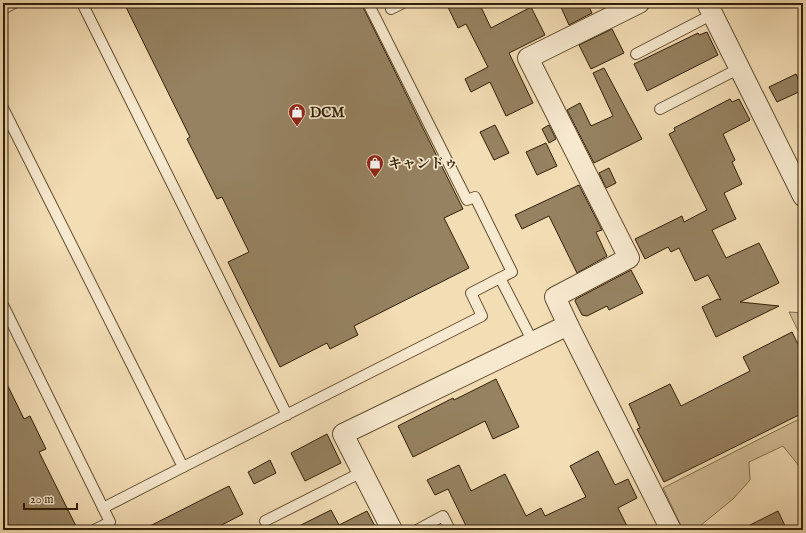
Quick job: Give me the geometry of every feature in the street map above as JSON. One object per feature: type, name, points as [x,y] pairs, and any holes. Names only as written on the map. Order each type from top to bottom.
[{"type":"street","points":[[628,5],[528,58],[629,258],[555,297],[671,530]]},
{"type":"street","points":[[710,8],[803,196]]},
{"type":"street","points":[[392,530],[343,434],[568,325]]},
{"type":"lane","points":[[3,9],[14,3]]},
{"type":"lane","points":[[82,3],[287,415]]},
{"type":"lane","points":[[103,508],[482,316],[471,293],[512,272],[475,197],[467,200],[368,3]]},
{"type":"lane","points":[[391,9],[403,3]]},
{"type":"lane","points":[[636,54],[710,8]]},
{"type":"lane","points":[[660,109],[740,68]]},
{"type":"lane","points":[[3,108],[183,467]]},
{"type":"lane","points":[[500,278],[533,342]]},
{"type":"lane","points":[[3,305],[110,522],[94,530]]},
{"type":"lane","points":[[265,521],[362,472]]},
{"type":"lane","points":[[417,530],[444,516],[450,530]]},
{"type":"shaded area","points":[[789,312],[803,313],[803,341]]},
{"type":"shaded area","points":[[803,417],[803,471],[783,446],[749,462],[750,480],[733,499],[695,530],[683,530],[663,488]]},
{"type":"building","points":[[124,3],[361,3],[463,209],[444,218],[469,268],[354,326],[358,335],[330,349],[327,343],[280,367],[228,262],[249,252],[222,197],[217,199],[187,139],[190,137]]},
{"type":"building","points":[[446,3],[479,3],[491,28],[531,7],[545,35],[509,53],[533,103],[506,116],[490,82],[471,92],[465,79],[488,67],[466,24],[458,28]]},
{"type":"building","points":[[559,3],[587,3],[592,13],[569,25]]},
{"type":"building","points":[[612,29],[624,53],[591,69],[579,45]]},
{"type":"building","points":[[707,32],[718,55],[647,91],[634,64],[698,33],[699,35]]},
{"type":"building","points":[[604,68],[642,139],[594,163],[567,110],[580,103],[591,126],[613,116],[593,73]]},
{"type":"building","points":[[796,74],[803,90],[777,102],[769,87]]},
{"type":"building","points":[[730,99],[732,102],[739,99],[750,120],[723,134],[735,160],[732,162],[742,184],[724,193],[736,219],[712,230],[726,258],[759,243],[779,283],[740,302],[779,306],[716,337],[702,307],[718,299],[721,300],[708,275],[695,281],[679,248],[671,252],[668,247],[645,259],[635,239],[682,216],[684,222],[707,210],[669,134],[675,131],[674,128]]},
{"type":"building","points":[[495,125],[509,153],[494,160],[480,132]]},
{"type":"building","points":[[549,125],[556,139],[549,143],[542,129]]},
{"type":"building","points":[[546,143],[557,166],[537,175],[526,152]]},
{"type":"building","points":[[609,168],[616,183],[606,188],[599,173]]},
{"type":"building","points":[[579,185],[602,230],[596,232],[607,256],[577,273],[549,216],[522,229],[515,215]]},
{"type":"building","points":[[631,270],[643,293],[609,310],[607,306],[587,316],[582,315],[575,301],[576,299]]},
{"type":"building","points":[[792,332],[803,354],[803,413],[664,482],[637,429],[640,428],[629,404],[670,384],[681,406],[750,371],[743,357]]},
{"type":"building","points":[[3,376],[24,419],[30,416],[46,449],[39,452],[76,526],[68,530],[3,530]]},
{"type":"building","points":[[496,379],[519,427],[493,439],[485,421],[413,457],[398,426],[453,398],[454,400]]},
{"type":"building","points":[[327,434],[341,463],[305,481],[291,453]]},
{"type":"building","points":[[598,451],[615,485],[628,479],[637,498],[618,508],[629,530],[468,530],[448,489],[435,495],[427,480],[459,465],[471,491],[505,474],[526,516],[541,508],[545,516],[586,497],[570,466]]},
{"type":"building","points":[[270,460],[276,473],[254,484],[248,472]]},
{"type":"building","points":[[229,486],[243,514],[212,530],[142,530]]},
{"type":"building","points":[[331,510],[339,525],[367,511],[377,530],[291,530]]},
{"type":"building","points":[[778,511],[787,530],[740,530]]},
{"type":"place","name":"DCM","points":[[297,127]]},
{"type":"place","name":"キャンドゥ","points":[[375,178]]}]
